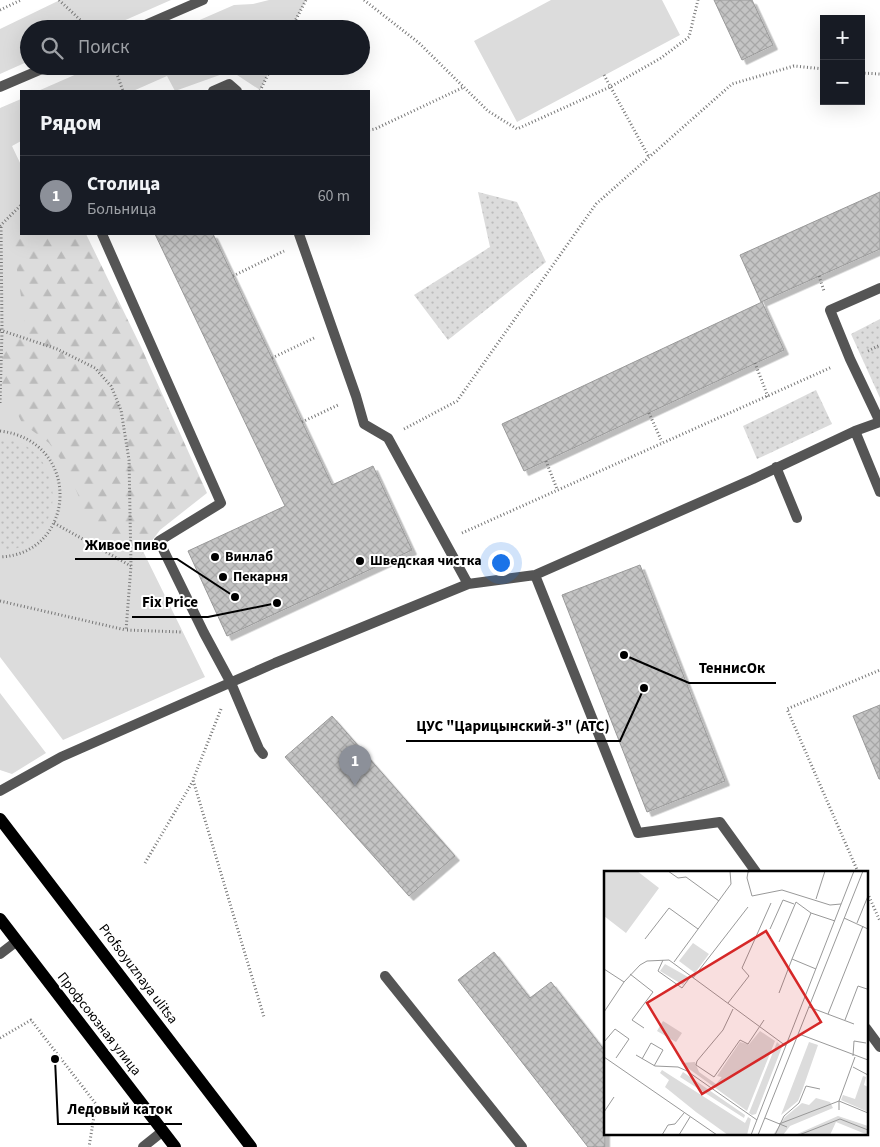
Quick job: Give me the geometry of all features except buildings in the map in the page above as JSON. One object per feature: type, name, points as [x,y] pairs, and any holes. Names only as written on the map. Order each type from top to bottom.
[{"type":"main road","name":"Profsoyuznaya ulitsa","points":[[0,819],[252,1147]]},
{"type":"main road","name":"Профсоюзная улица","points":[[0,919],[175,1147]]},
{"type":"lane","points":[[157,20],[203,0]]},
{"type":"lane","points":[[0,87],[28,75]]},
{"type":"lane","points":[[215,90],[229,84],[236,90]]},
{"type":"lane","points":[[102,235],[221,503],[159,541],[231,683],[259,750],[263,754]]},
{"type":"lane","points":[[300,238],[356,396],[364,424],[388,438],[468,584]]},
{"type":"lane","points":[[0,791],[61,757],[276,663],[468,584],[535,575],[855,431],[880,422],[850,359],[830,310],[880,288]]},
{"type":"lane","points":[[855,431],[880,492]]},
{"type":"lane","points":[[776,467],[797,518]]},
{"type":"lane","points":[[535,575],[638,833],[720,822],[755,871]]},
{"type":"lane","points":[[0,954],[17,941]]},
{"type":"lane","points":[[385,976],[522,1147]]},
{"type":"lane","points":[[868,1031],[880,1047]]},
{"type":"lane","points":[[143,1147],[163,1131]]},
{"type":"path","points":[[0,10],[21,0]]},
{"type":"path","points":[[59,0],[80,20]]},
{"type":"path","points":[[296,20],[306,0]]},
{"type":"path","points":[[364,0],[419,44],[488,111],[517,129],[610,87],[662,58],[689,37],[698,0]]},
{"type":"path","points":[[388,438],[457,401],[596,204],[732,84],[794,66],[820,69]]},
{"type":"path","points":[[865,72],[880,74]]},
{"type":"path","points":[[117,75],[123,90]]},
{"type":"path","points":[[260,90],[268,75]]},
{"type":"path","points":[[604,76],[649,156]]},
{"type":"path","points":[[370,130],[464,86]]},
{"type":"path","points":[[0,403],[1,226],[20,206]]},
{"type":"path","points":[[233,276],[300,238]]},
{"type":"path","points":[[272,358],[332,329]]},
{"type":"path","points":[[1,330],[57,349],[95,368],[111,386],[121,410],[129,460],[131,566],[126,630]]},
{"type":"path","points":[[755,363],[768,397]]},
{"type":"path","points":[[443,541],[808,378]]},
{"type":"path","points":[[302,422],[356,396]]},
{"type":"path","points":[[649,413],[662,442]]},
{"type":"path","points":[[0,431],[12,432],[29,440],[44,452],[52,462],[60,486],[60,498],[54,523],[38,543],[15,555],[0,557]]},
{"type":"path","points":[[546,461],[557,489]]},
{"type":"path","points":[[54,523],[131,566]]},
{"type":"path","points":[[0,602],[126,630],[204,633]]},
{"type":"path","points":[[858,871],[787,709],[880,670]]},
{"type":"path","points":[[145,863],[193,780],[231,683]]},
{"type":"path","points":[[193,780],[264,1017]]},
{"type":"path","points":[[868,894],[880,921]]},
{"type":"path","points":[[0,1038],[31,1020],[96,1104],[89,1147]]},
{"type":"green space","points":[[60,0],[171,0],[125,20],[20,20],[20,65],[0,74],[0,29]]},
{"type":"green space","points":[[269,0],[306,0],[296,20],[200,20],[234,5],[253,4]]},
{"type":"green space","points":[[551,0],[662,0],[680,35],[517,122],[474,41]]},
{"type":"green space","points":[[74,75],[220,75],[178,90],[174,90],[167,76],[135,90],[40,90]]},
{"type":"green space","points":[[237,75],[268,75],[260,90]]},
{"type":"green space","points":[[20,99],[20,142],[12,146],[20,163],[20,235],[138,541],[205,677],[63,740],[0,657],[0,108]]},
{"type":"green space","points":[[478,192],[517,202],[546,262],[448,340],[414,295],[490,247]]},
{"type":"green space","points":[[20,228],[20,235],[86,235],[141,347],[207,493],[160,530],[139,558],[112,545],[87,517],[67,468],[49,443],[22,423],[9,396],[0,388],[0,347],[10,349],[25,323],[12,237]]},
{"type":"green space","points":[[880,319],[880,398],[851,334]]},
{"type":"green space","points":[[816,390],[832,424],[757,459],[743,426]]},
{"type":"green space","points":[[0,438],[21,443],[36,454],[47,470],[52,488],[52,506],[46,524],[34,539],[15,549],[0,551]]},
{"type":"green space","points":[[0,693],[46,753],[12,774],[0,770]]},
{"type":"place","name":"Винлаб","points":[[215,557]]},
{"type":"place","name":"Шведская чистка","points":[[360,561]]},
{"type":"place","name":"Пекарня","points":[[223,577]]},
{"type":"place","name":"Живое пиво","points":[[235,597]]},
{"type":"place","name":"Fix Price","points":[[277,603]]},
{"type":"place","name":"ТеннисОк","points":[[624,655]]},
{"type":"place","name":"ЦУС \"Царицынский-3\" (АТС)","points":[[644,688]]},
{"type":"place","name":"Столица","points":[[355,786]]},
{"type":"place","name":"Ледовый каток","points":[[55,1059]]}]
